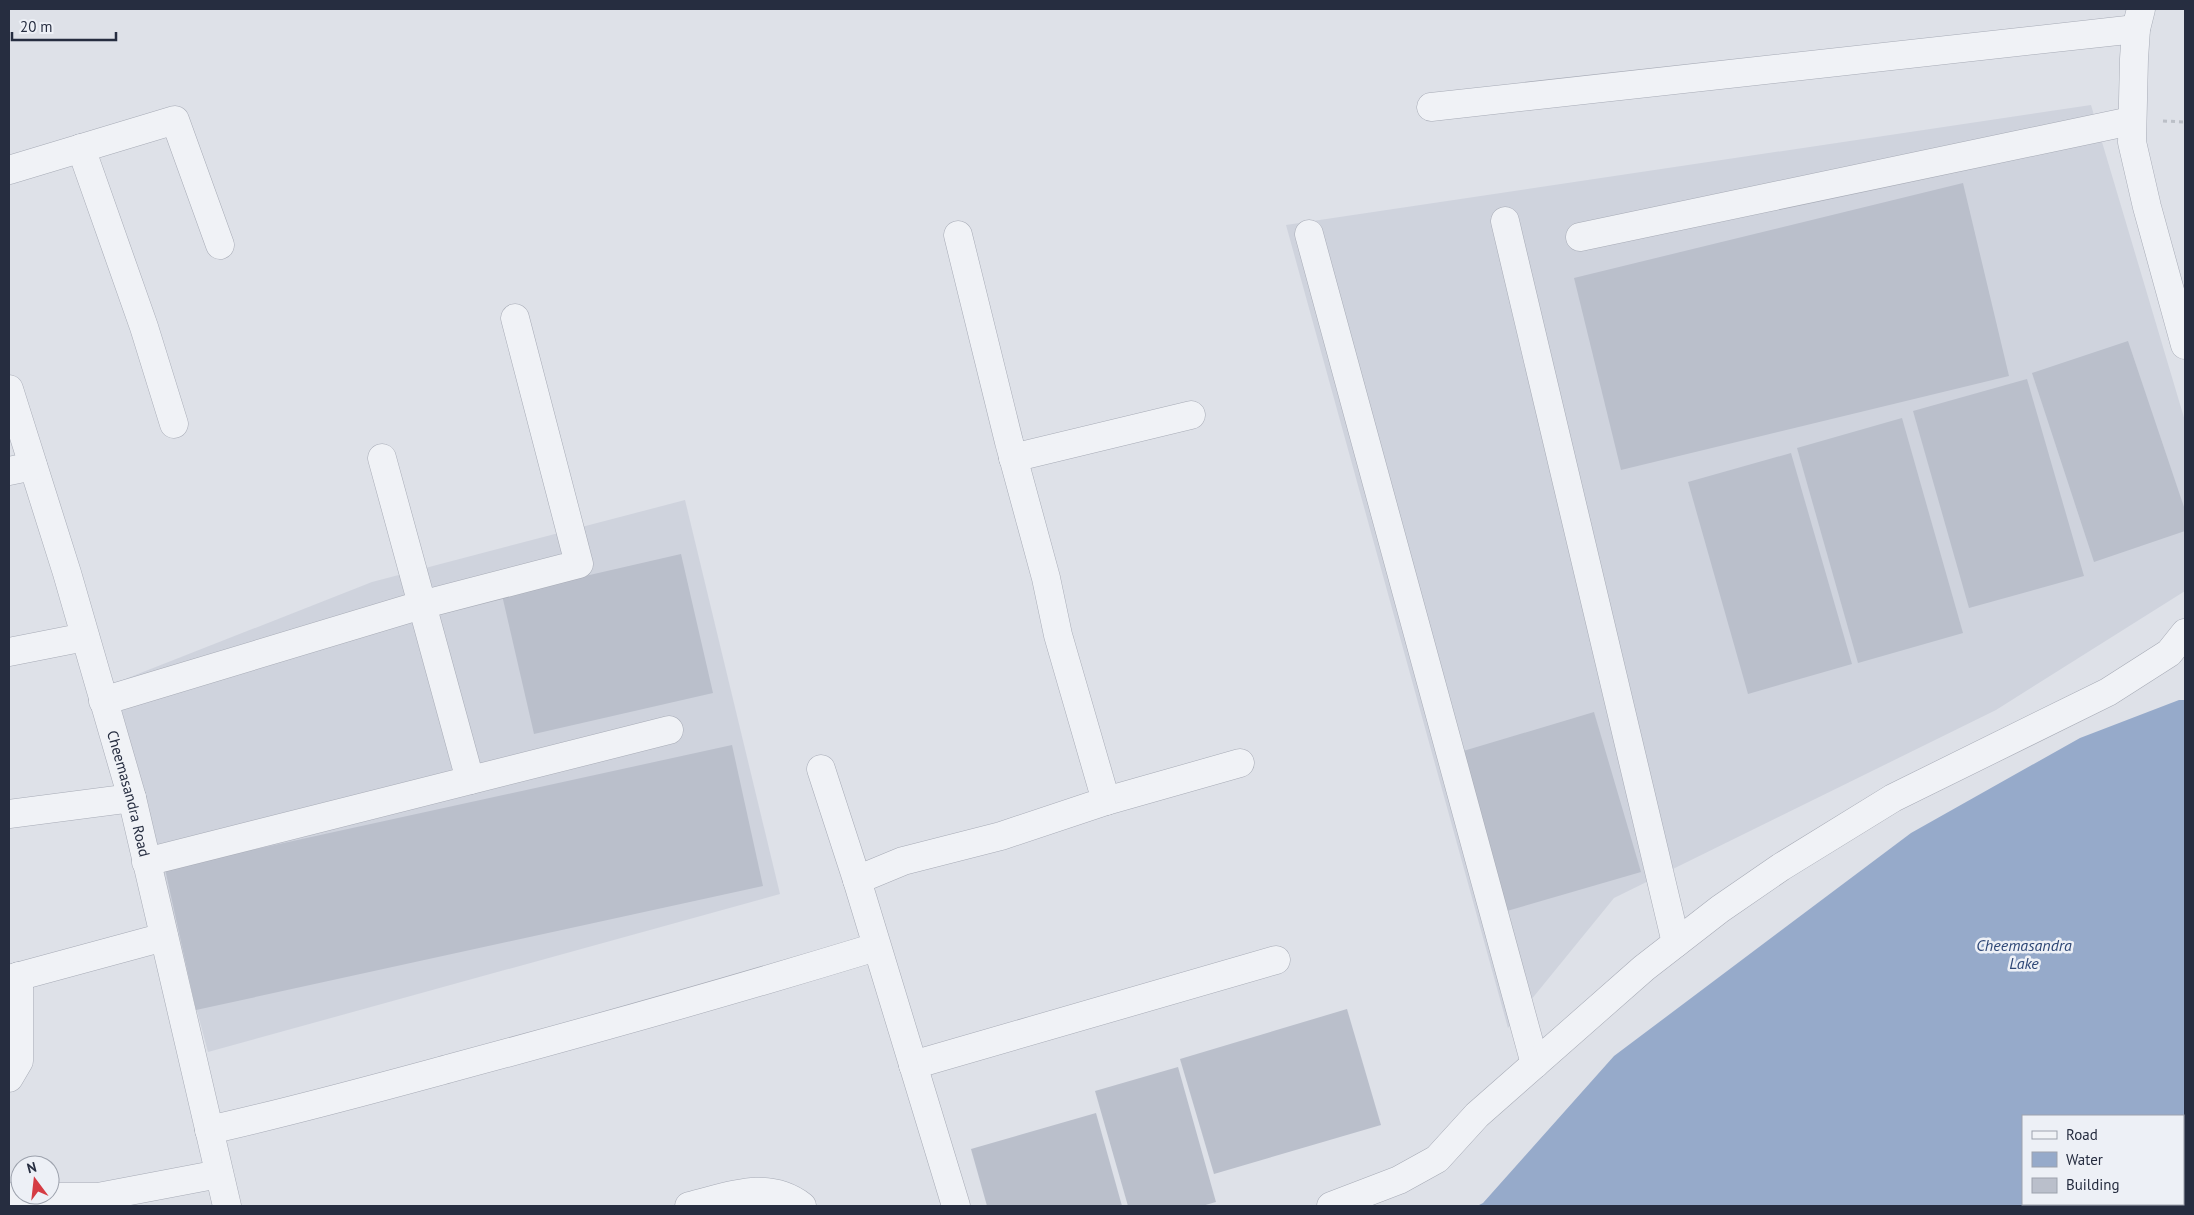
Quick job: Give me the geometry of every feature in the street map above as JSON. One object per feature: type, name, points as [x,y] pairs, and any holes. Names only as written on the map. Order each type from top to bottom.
[{"type":"street","points":[[1431,107],[2138,19],[2131,121],[2132,142],[2147,207],[2185,345]]},
{"type":"street","points":[[9,170],[175,120],[220,245]]},
{"type":"street","points":[[1580,238],[2131,121]]},
{"type":"street","points":[[82,148],[144,327],[174,424]]},
{"type":"street","points":[[1505,221],[1676,943]]},
{"type":"street","points":[[1309,234],[1535,1064]]},
{"type":"street","points":[[958,235],[1075,697],[1106,801]]},
{"type":"street","points":[[103,701],[421,605],[579,564],[515,318]]},
{"type":"street","name":"Cheemasandra Road","points":[[9,389],[21,468],[85,637],[132,798],[227,1206]]},
{"type":"street","points":[[1013,458],[1191,415]]},
{"type":"street","points":[[382,458],[470,780]]},
{"type":"street","points":[[1331,1206],[1399,1180],[1437,1158],[1477,1115],[1644,968],[1720,908],[1789,862],[1893,798],[2108,692],[2169,653],[2185,633]]},
{"type":"street","points":[[9,652],[85,637]]},
{"type":"street","points":[[146,862],[669,730]]},
{"type":"street","points":[[857,880],[903,861],[1001,836],[1106,801],[1240,763]]},
{"type":"street","points":[[821,769],[857,880],[956,1206]]},
{"type":"street","points":[[9,814],[132,798]]},
{"type":"street","points":[[9,1078],[19,1060],[14,978],[164,937]]},
{"type":"street","points":[[209,1130],[275,1115],[695,1002],[876,947]]},
{"type":"street","points":[[913,1064],[1276,960]]},
{"type":"street","points":[[9,1198],[98,1197],[220,1174]]},
{"type":"street","points":[[689,1206],[751,1191],[764,1190],[790,1198],[802,1206]]},
{"type":"shaded area","points":[[2091,105],[2185,421],[2185,591],[1996,710],[1614,898],[1508,1028],[1286,225]]},
{"type":"shaded area","points":[[685,500],[780,894],[208,1052],[110,685],[372,582]]},
{"type":"water","name":"Cheemasandra Lake","points":[[2179,700],[2185,700],[2185,1206],[1477,1206],[1483,1203],[1614,1056],[1911,833],[2080,738]]},
{"type":"building","points":[[1963,183],[2009,376],[1621,470],[1574,278]]},
{"type":"building","points":[[2128,341],[2185,510],[2185,531],[2094,562],[2032,373]]},
{"type":"building","points":[[2027,379],[2084,576],[1969,608],[1913,411]]},
{"type":"building","points":[[1902,418],[1963,633],[1858,663],[1797,448]]},
{"type":"building","points":[[1791,453],[1852,664],[1748,694],[1688,482]]},
{"type":"building","points":[[681,554],[713,693],[534,734],[502,595]]},
{"type":"building","points":[[1594,712],[1641,872],[1507,911],[1460,752]]},
{"type":"building","points":[[732,745],[763,886],[196,1010],[165,869]]},
{"type":"building","points":[[1347,1009],[1381,1125],[1214,1174],[1180,1059]]},
{"type":"building","points":[[1178,1067],[1216,1202],[1202,1206],[1128,1206],[1095,1091]]},
{"type":"building","points":[[1096,1113],[1122,1206],[987,1206],[971,1149]]}]
